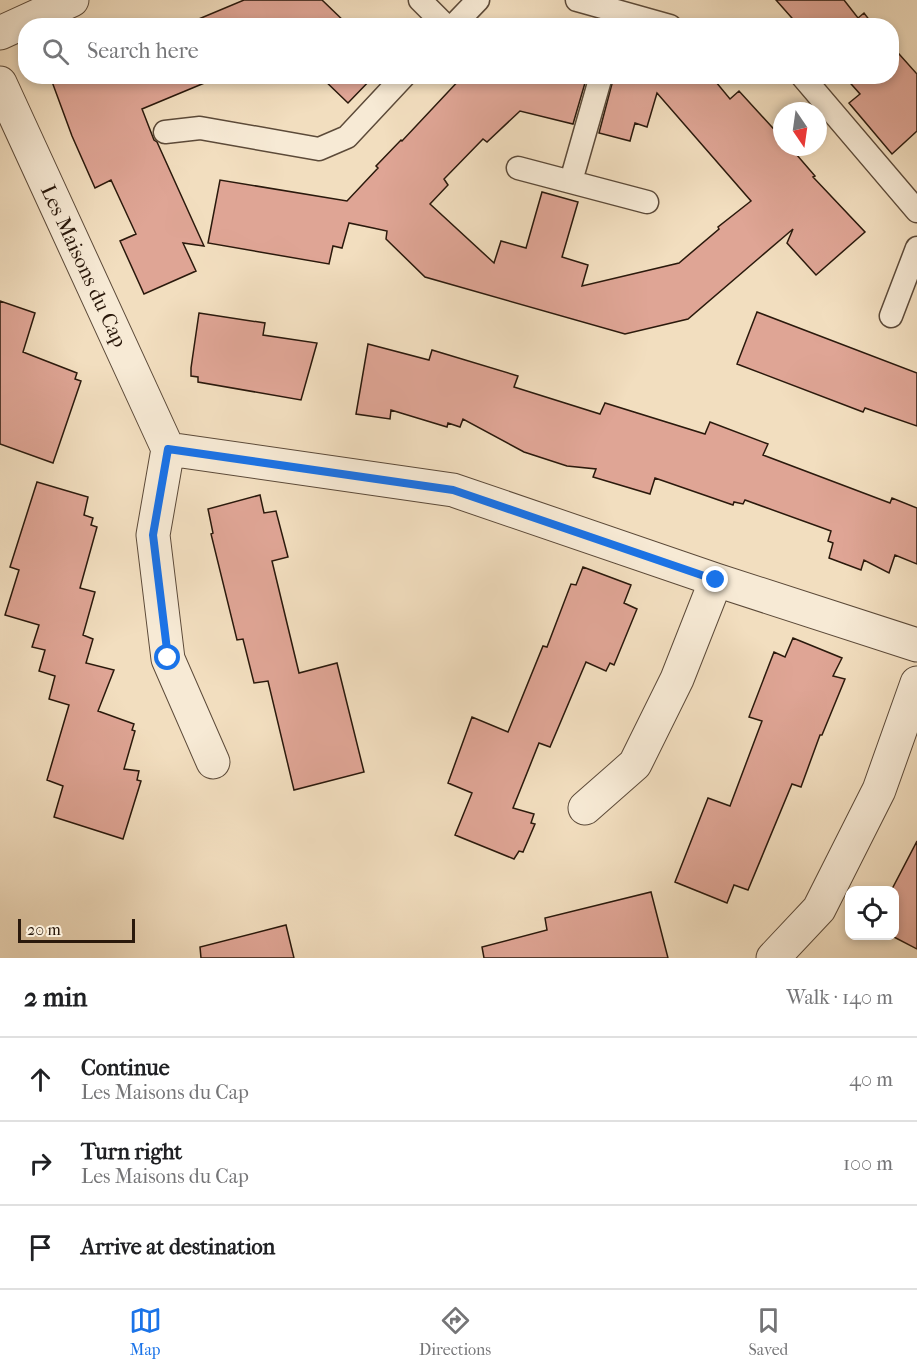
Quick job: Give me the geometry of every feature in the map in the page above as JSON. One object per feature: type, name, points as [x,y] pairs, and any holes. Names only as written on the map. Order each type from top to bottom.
[{"type":"street","points":[[33,18],[72,0]]},
{"type":"street","points":[[0,33],[18,25]]},
{"type":"street","name":"Les Maisons du Cap","points":[[0,83],[168,449]]},
{"type":"street","points":[[213,762],[168,658],[153,535],[168,449],[453,490],[716,580],[917,645]]},
{"type":"street","points":[[585,808],[635,764],[677,679],[716,580]]},
{"type":"street","points":[[773,958],[819,909],[879,790],[917,683]]},
{"type":"lane","points":[[420,0],[438,18]]},
{"type":"lane","points":[[461,18],[478,0]]},
{"type":"lane","points":[[577,0],[617,18]]},
{"type":"lane","points":[[165,132],[200,128],[319,149],[347,137],[397,84]]},
{"type":"lane","points":[[571,181],[599,84]]},
{"type":"lane","points":[[809,84],[917,211]]},
{"type":"lane","points":[[518,168],[647,202]]},
{"type":"lane","points":[[891,315],[917,248]]},
{"type":"building","points":[[244,0],[322,0],[341,18],[201,18]]},
{"type":"building","points":[[776,0],[844,0],[858,18],[792,18]]},
{"type":"building","points":[[864,13],[868,18],[858,18]]},
{"type":"building","points":[[899,54],[917,74],[917,131],[892,154],[849,103],[860,94],[851,84],[899,84]]},
{"type":"building","points":[[53,84],[202,84],[142,109],[154,140],[157,142],[204,246],[183,243],[196,271],[144,294],[120,241],[136,234],[111,180],[95,188]]},
{"type":"building","points":[[328,84],[366,84],[348,103]]},
{"type":"building","points":[[455,84],[585,84],[573,124],[520,111],[487,142],[483,139],[444,179],[448,185],[430,204],[494,263],[501,241],[526,248],[542,192],[578,202],[562,257],[588,265],[582,286],[679,263],[719,229],[718,227],[751,201],[657,93],[647,127],[635,123],[630,141],[599,133],[612,84],[718,84],[730,99],[739,91],[773,128],[773,156],[798,156],[815,176],[813,177],[865,232],[816,275],[787,243],[793,229],[688,319],[625,334],[425,277],[386,239],[387,231],[349,223],[342,248],[333,246],[329,264],[208,243],[220,180],[347,201],[401,140]]},
{"type":"building","points":[[0,301],[35,313],[23,352],[77,373],[75,379],[81,381],[53,463],[0,444]]},
{"type":"building","points":[[757,312],[917,373],[917,426],[865,408],[863,412],[737,364]]},
{"type":"building","points":[[199,313],[265,323],[263,335],[317,343],[301,400],[198,382],[198,377],[191,376],[191,368]]},
{"type":"building","points":[[368,344],[429,360],[432,350],[518,376],[514,387],[600,414],[605,403],[705,434],[710,422],[768,444],[763,455],[890,503],[892,498],[917,508],[917,564],[895,555],[889,573],[864,560],[861,570],[829,558],[833,543],[828,541],[831,531],[745,500],[743,504],[734,502],[733,505],[655,478],[650,494],[593,477],[596,469],[567,466],[524,452],[463,419],[460,427],[448,423],[447,427],[391,410],[390,419],[356,414]]},
{"type":"building","points":[[37,482],[88,497],[84,515],[93,518],[91,525],[97,527],[80,588],[95,592],[83,635],[93,639],[86,663],[114,670],[98,711],[134,724],[132,730],[135,731],[124,769],[139,771],[137,780],[141,781],[123,839],[54,817],[63,786],[47,780],[69,705],[49,699],[55,676],[39,671],[45,650],[32,647],[39,625],[5,615],[19,570],[10,567]]},
{"type":"building","points":[[260,495],[264,513],[276,511],[288,557],[272,561],[299,673],[337,663],[364,772],[294,790],[268,681],[254,683],[243,639],[237,640],[211,534],[213,533],[208,509]]},
{"type":"building","points":[[583,567],[631,585],[624,603],[637,609],[614,665],[610,663],[606,671],[586,662],[550,747],[539,743],[513,808],[534,814],[531,823],[535,824],[523,852],[519,851],[514,859],[455,835],[472,793],[448,783],[472,717],[508,732],[543,646],[547,647],[571,584],[576,585]]},
{"type":"building","points":[[793,638],[842,658],[833,676],[845,679],[822,735],[820,735],[801,787],[792,784],[748,890],[734,885],[727,903],[675,882],[708,798],[730,806],[762,721],[749,717],[774,652],[785,657]]},
{"type":"building","points":[[917,841],[917,949],[899,940],[899,886],[894,886]]},
{"type":"building","points":[[651,892],[668,958],[484,958],[482,947],[547,930],[545,918]]},
{"type":"building","points":[[286,925],[294,958],[201,958],[200,947]]},
{"type":"route","points":[[168,658],[153,535],[168,449],[453,490],[716,580]]}]
